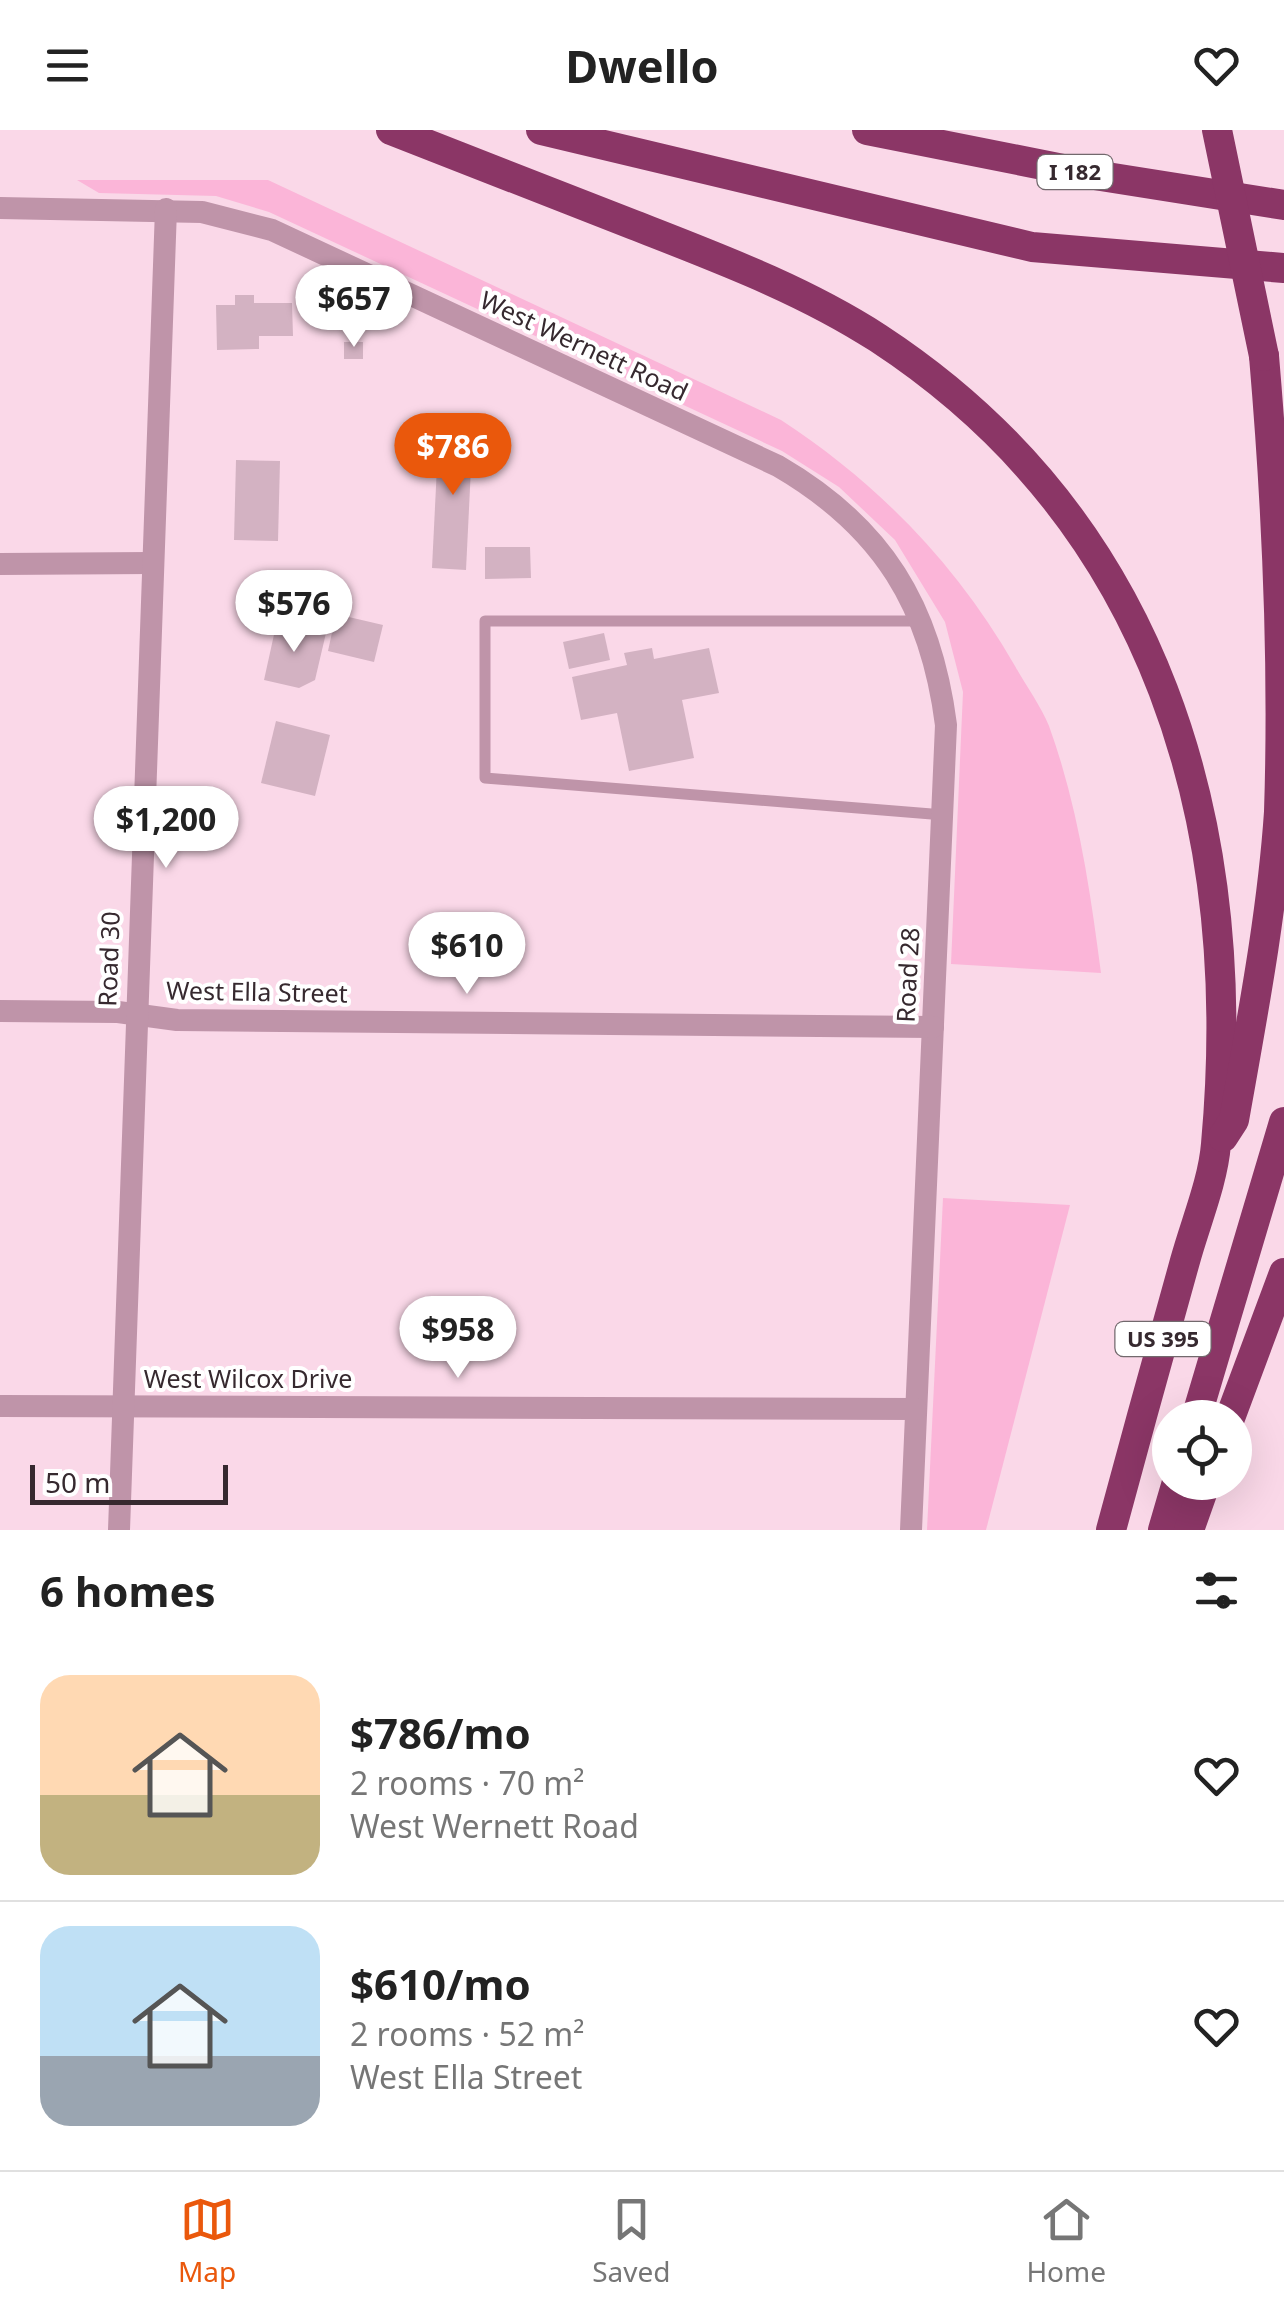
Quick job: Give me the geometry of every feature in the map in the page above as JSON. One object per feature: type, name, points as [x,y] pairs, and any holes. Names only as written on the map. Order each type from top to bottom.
[{"type":"highway","points":[[391,130],[725,260],[816,302],[925,372],[1031,472],[1086,544],[1130,615],[1158,675],[1192,770],[1212,870],[1223,988],[1216,1148]]},
{"type":"highway","points":[[541,130],[1032,247],[1284,268]]},
{"type":"highway","name":"I 182","points":[[867,130],[1088,174],[1284,205]]},
{"type":"highway","name":"US 395","points":[[1110,1530],[1216,1148],[1234,1120],[1269,908],[1280,810],[1283,586],[1264,356],[1217,130]]},
{"type":"highway","points":[[1201,1400],[1284,1122]]},
{"type":"highway","points":[[1237,1400],[1284,1273]]},
{"type":"highway","points":[[1163,1530],[1172,1500]]},
{"type":"highway","points":[[1189,1530],[1200,1500]]},
{"type":"street","name":"West Wernett Road","points":[[0,208],[166,209],[202,212],[272,230],[795,476]]},
{"type":"street","name":"Road 30","points":[[119,1530],[134,1014],[166,209]]},
{"type":"street","name":"Road 28","points":[[795,476],[845,512],[882,555],[922,621],[946,725],[911,1530]]},
{"type":"street","points":[[0,564],[152,563]]},
{"type":"street","name":"West Ella Street","points":[[0,1011],[134,1014],[178,1020],[933,1028]]},
{"type":"street","name":"West Wilcox Drive","points":[[0,1406],[916,1409]]},
{"type":"lane","points":[[922,621],[484,621],[484,778],[944,815]]},
{"type":"shaded area","points":[[77,180],[268,180],[781,420],[851,471],[913,529],[968,594],[1042,711],[1075,817],[1101,973],[951,964],[963,692],[945,622],[895,540],[839,487],[782,451],[269,212],[216,196],[99,193]]},
{"type":"shaded area","points":[[943,1198],[1070,1205],[986,1530],[927,1530]]},
{"type":"building","points":[[235,295],[254,295],[254,303],[292,303],[293,336],[259,336],[259,349],[217,350],[216,305],[235,305]]},
{"type":"building","points":[[344,342],[363,342],[363,359],[344,359]]},
{"type":"building","points":[[439,426],[473,427],[466,570],[432,568]]},
{"type":"building","points":[[236,460],[280,461],[278,541],[234,540]]},
{"type":"building","points":[[485,547],[530,547],[531,578],[485,579]]},
{"type":"building","points":[[336,614],[383,625],[374,662],[328,651]]},
{"type":"building","points":[[277,621],[326,633],[315,680],[299,688],[264,680]]},
{"type":"building","points":[[604,633],[610,660],[569,669],[563,642]]},
{"type":"building","points":[[652,648],[654,659],[709,648],[719,693],[682,700],[694,758],[629,771],[617,713],[581,720],[572,677],[627,665],[624,653]]},
{"type":"building","points":[[276,721],[330,735],[315,796],[261,783]]}]
